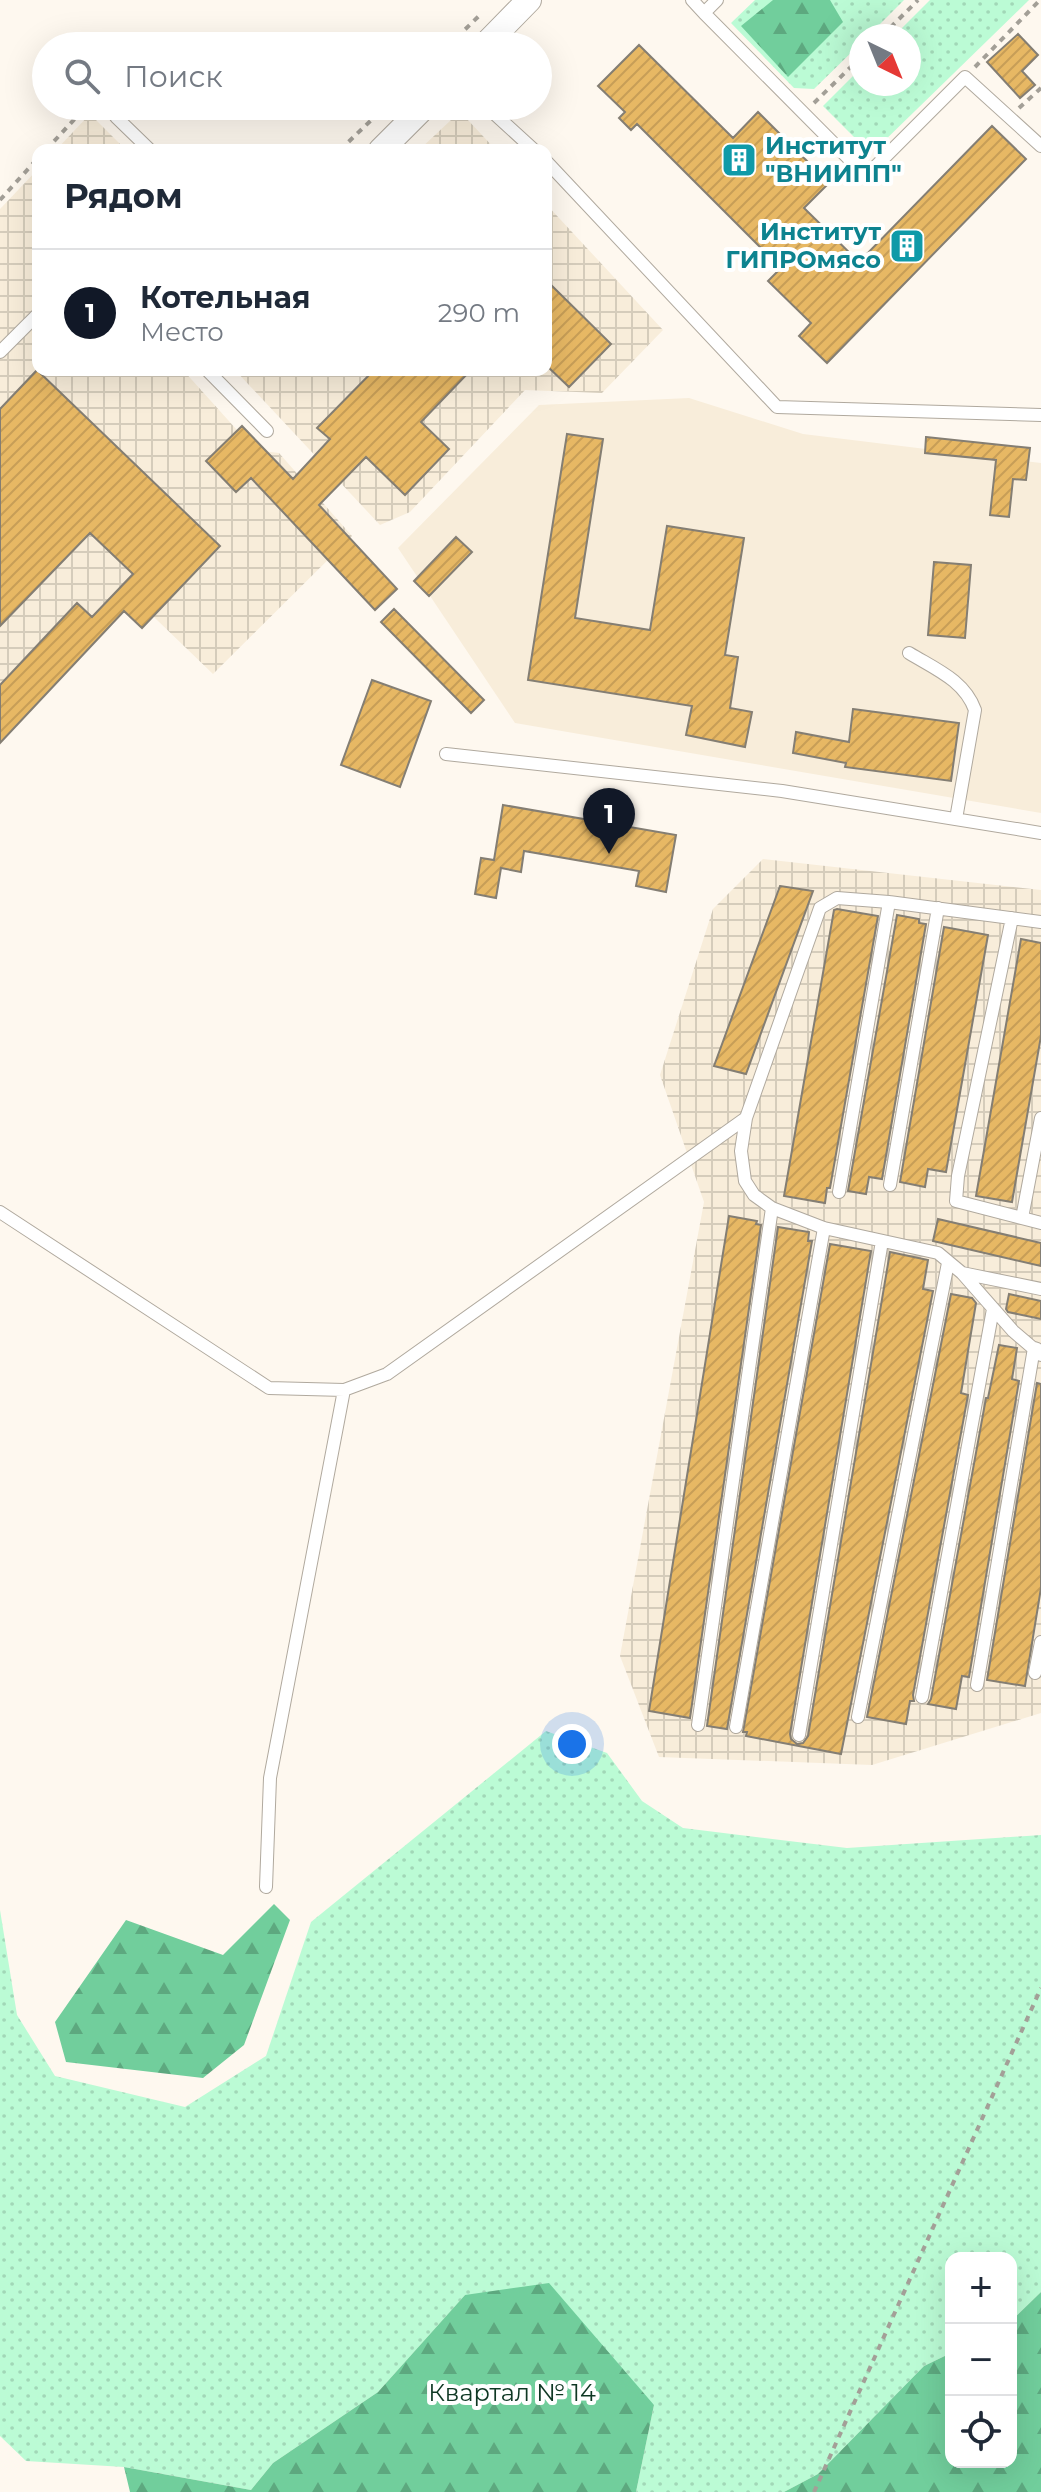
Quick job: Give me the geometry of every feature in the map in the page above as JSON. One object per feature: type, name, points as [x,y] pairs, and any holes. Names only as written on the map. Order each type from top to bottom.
[{"type":"street","points":[[498,32],[529,0]]},
{"type":"street","points":[[387,144],[411,120]]},
{"type":"lane","points":[[692,0],[866,176],[965,77],[1041,146]]},
{"type":"lane","points":[[704,13],[717,0]]},
{"type":"lane","points":[[119,120],[144,144]]},
{"type":"lane","points":[[501,120],[527,144]]},
{"type":"lane","points":[[552,167],[777,407],[1041,415]]},
{"type":"lane","points":[[0,352],[32,320]]},
{"type":"lane","points":[[213,376],[267,431]]},
{"type":"lane","points":[[909,653],[959,683],[970,695],[975,710],[956,819]]},
{"type":"lane","points":[[446,754],[782,791],[1041,833]]},
{"type":"lane","points":[[977,1685],[1039,1351],[1013,1331],[962,1273],[938,1253],[824,1228],[772,1208],[754,1195],[745,1181],[741,1151],[746,1118],[820,908],[837,898],[1041,922]]},
{"type":"lane","points":[[839,1192],[889,902]]},
{"type":"lane","points":[[890,1185],[938,908]]},
{"type":"lane","points":[[1012,918],[958,1176],[956,1201],[1041,1223]]},
{"type":"lane","points":[[0,1212],[269,1388],[344,1390],[387,1374],[746,1118]]},
{"type":"lane","points":[[1022,1218],[1041,1118]]},
{"type":"lane","points":[[698,1725],[772,1208]]},
{"type":"lane","points":[[736,1727],[824,1228]]},
{"type":"lane","points":[[799,1735],[882,1241]]},
{"type":"lane","points":[[858,1717],[948,1263]]},
{"type":"lane","points":[[962,1273],[1041,1289]]},
{"type":"lane","points":[[922,1697],[993,1309]]},
{"type":"lane","points":[[266,1887],[270,1778],[344,1390]]},
{"type":"lane","points":[[1035,1673],[1041,1642]]},
{"type":"path","points":[[894,24],[918,0]]},
{"type":"path","points":[[965,77],[1040,0]]},
{"type":"path","points":[[462,32],[486,9]]},
{"type":"path","points":[[802,114],[849,69]]},
{"type":"path","points":[[1009,118],[1041,88]]},
{"type":"path","points":[[52,144],[74,120]]},
{"type":"path","points":[[346,144],[371,120]]},
{"type":"path","points":[[0,200],[32,165]]},
{"type":"path","points":[[814,2492],[1041,1988]]},
{"type":"shaded area","points":[[84,120],[96,120],[120,144],[62,144]]},
{"type":"shaded area","points":[[451,120],[468,120],[490,144],[425,144]]},
{"type":"shaded area","points":[[32,175],[32,376],[188,376],[255,450],[279,453],[352,536],[213,674],[129,593],[0,717],[0,209]]},
{"type":"shaded area","points":[[552,210],[663,330],[602,393],[525,390],[410,512],[380,525],[241,376],[552,376]]},
{"type":"shaded area","points":[[689,398],[803,434],[1041,463],[1041,813],[515,723],[398,548],[539,405]]},
{"type":"shaded area","points":[[763,859],[1041,890],[1041,1713],[872,1765],[659,1757],[620,1656],[704,1202],[660,1075],[713,909]]},
{"type":"green space","points":[[755,0],[904,0],[880,24],[849,24],[849,55],[814,89],[794,88],[731,23]]},
{"type":"green space","points":[[773,0],[830,0],[843,22],[788,77],[741,26]]},
{"type":"green space","points":[[930,0],[1029,0],[878,147],[855,138],[823,106],[849,80],[849,96],[921,96],[921,24],[906,24]]},
{"type":"green space","points":[[546,1731],[607,1753],[642,1801],[683,1828],[847,1848],[1041,1835],[1041,2292],[1017,2315],[1017,2252],[945,2252],[945,2356],[924,2366],[818,2474],[784,2492],[636,2492],[654,2405],[465,2295],[378,2392],[273,2463],[251,2490],[124,2467],[26,2461],[0,2436],[0,1910],[17,2015],[55,2076],[185,2107],[266,2056],[311,1922]]},
{"type":"green space","points":[[274,1904],[290,1920],[244,2045],[203,2078],[66,2062],[55,2022],[126,1920],[223,1955]]},
{"type":"green space","name":"Квартал № 14","points":[[549,2283],[654,2405],[636,2492],[130,2492],[124,2467],[251,2490],[273,2463],[378,2392],[465,2295]]},
{"type":"green space","points":[[1041,2292],[1041,2492],[784,2492],[818,2474],[924,2366],[945,2356],[945,2468],[1017,2468],[1017,2315]]},
{"type":"building","points":[[1018,34],[1038,55],[1022,71],[1035,85],[1020,98],[987,62]]},
{"type":"building","points":[[639,45],[733,138],[758,112],[829,183],[804,208],[859,262],[992,126],[1026,159],[827,363],[799,336],[811,323],[768,281],[781,268],[637,124],[631,130],[619,118],[625,112],[598,86]]},
{"type":"building","points":[[552,286],[611,344],[569,387],[552,371]]},
{"type":"building","points":[[32,375],[43,376],[220,546],[142,628],[124,611],[0,743],[0,685],[77,603],[92,617],[133,574],[90,533],[0,626],[0,409]]},
{"type":"building","points":[[368,376],[465,376],[421,422],[449,449],[405,495],[366,457],[319,505],[397,589],[375,610],[251,478],[236,492],[206,461],[242,426],[293,479],[330,439],[317,428]]},
{"type":"building","points":[[567,434],[603,439],[575,618],[650,630],[667,526],[744,538],[725,655],[738,657],[730,708],[752,712],[745,747],[686,735],[692,706],[528,680]]},
{"type":"building","points":[[926,437],[1030,448],[1026,480],[1013,479],[1009,517],[990,515],[996,460],[925,453]]},
{"type":"building","points":[[456,537],[472,552],[429,596],[414,581]]},
{"type":"building","points":[[934,562],[971,565],[965,638],[928,635]]},
{"type":"building","points":[[394,609],[484,700],[471,713],[381,622]]},
{"type":"building","points":[[372,680],[431,701],[400,787],[341,765]]},
{"type":"building","points":[[853,709],[959,723],[951,781],[845,767],[846,763],[793,753],[796,732],[849,742]]},
{"type":"building","points":[[503,805],[676,835],[666,892],[636,886],[639,871],[524,851],[521,872],[501,868],[496,898],[475,894],[481,858],[494,860]]},
{"type":"building","points":[[780,886],[813,891],[746,1074],[714,1066]]},
{"type":"building","points":[[834,910],[878,916],[825,1203],[784,1196]]},
{"type":"building","points":[[897,915],[919,919],[919,923],[926,924],[882,1179],[869,1177],[866,1194],[848,1191]]},
{"type":"building","points":[[944,927],[988,935],[946,1172],[928,1169],[925,1187],[900,1182]]},
{"type":"building","points":[[1021,939],[1041,943],[1041,1036],[1012,1202],[976,1196]]},
{"type":"building","points":[[729,1216],[757,1221],[756,1224],[761,1225],[690,1718],[649,1711]]},
{"type":"building","points":[[938,1219],[1041,1243],[1041,1266],[933,1241]]},
{"type":"building","points":[[778,1227],[809,1232],[808,1241],[812,1241],[727,1729],[707,1726]]},
{"type":"building","points":[[830,1244],[871,1251],[790,1734],[797,1744],[803,1743],[808,1736],[890,1252],[928,1260],[923,1289],[933,1291],[841,1754],[746,1736],[747,1732],[743,1732]]},
{"type":"building","points":[[951,1294],[972,1298],[976,1303],[961,1393],[968,1395],[914,1701],[910,1701],[906,1724],[867,1717]]},
{"type":"building","points":[[1009,1294],[1041,1301],[1041,1319],[1008,1312]]},
{"type":"building","points":[[999,1345],[1017,1348],[1012,1379],[1019,1381],[969,1677],[962,1676],[956,1709],[928,1704],[986,1398]]},
{"type":"building","points":[[1037,1383],[1041,1384],[1041,1588],[1025,1686],[987,1680]]},
{"type":"place","name":"Институт \"ВНИИПП\"","points":[[739,160]]},
{"type":"place","name":"Институт ГИПРОмясо","points":[[907,246]]},
{"type":"place","name":"Котельная","points":[[609,854]]}]
